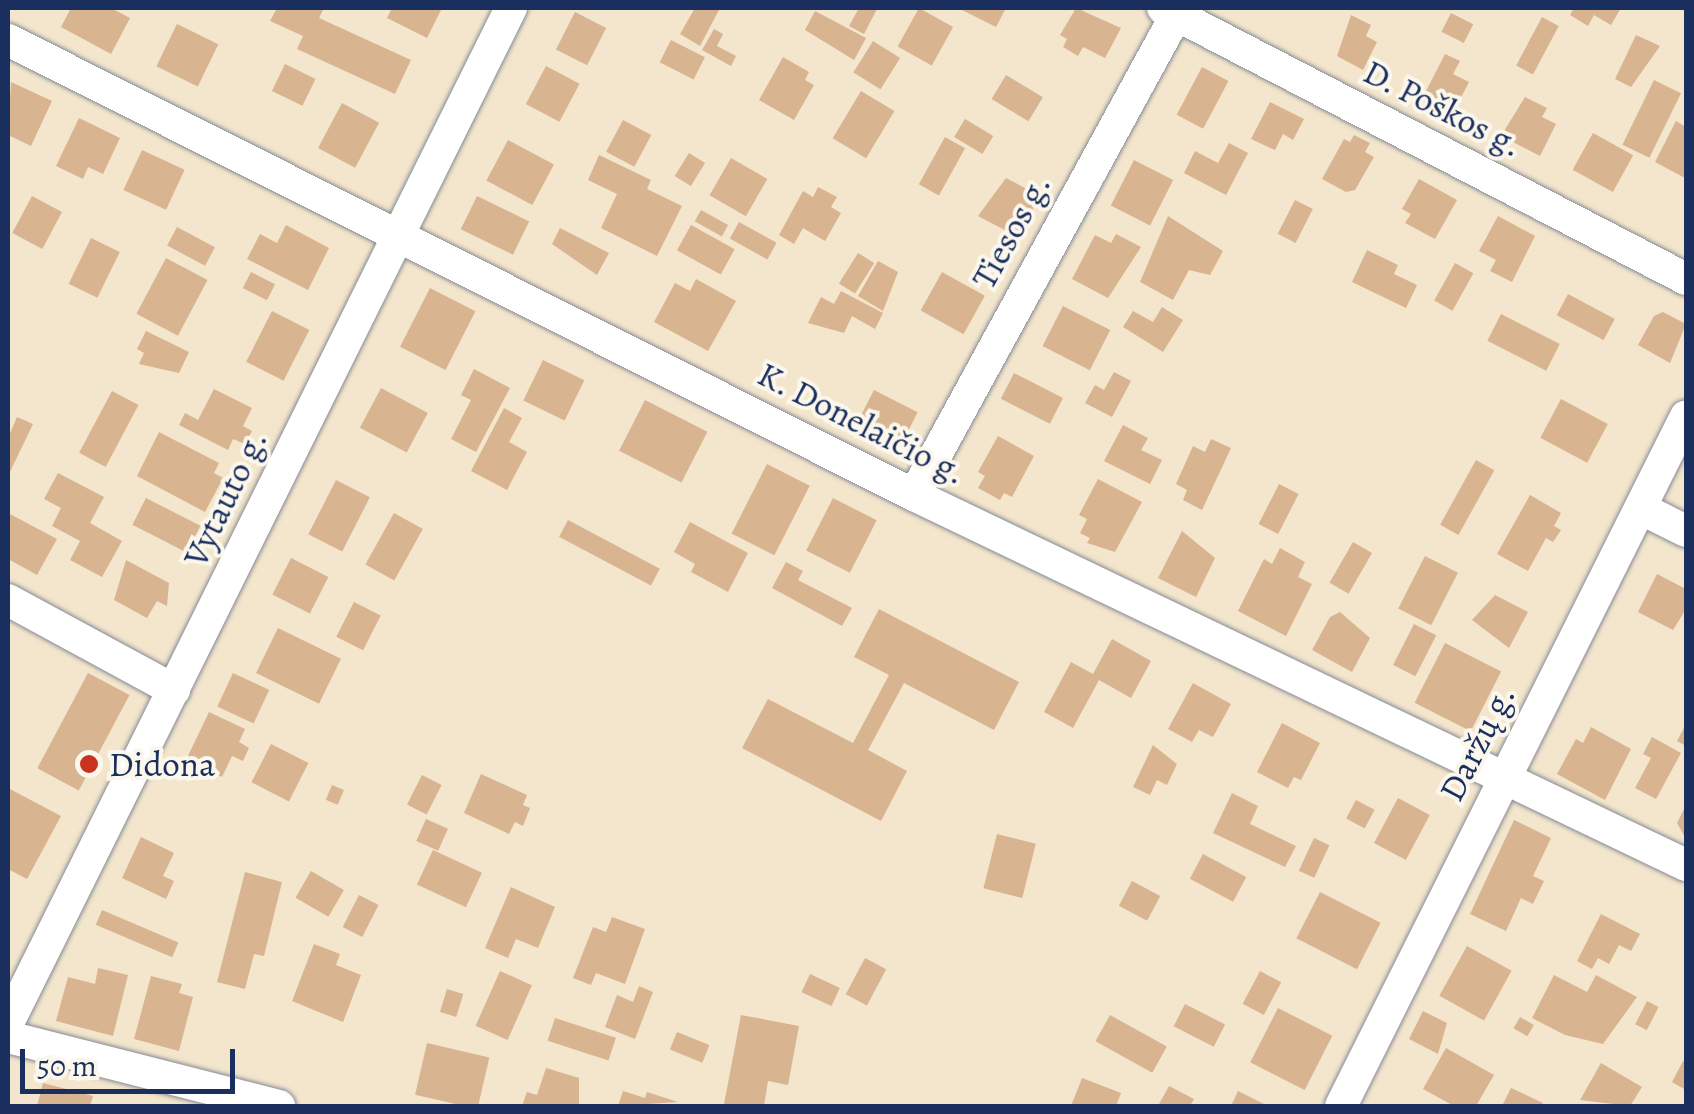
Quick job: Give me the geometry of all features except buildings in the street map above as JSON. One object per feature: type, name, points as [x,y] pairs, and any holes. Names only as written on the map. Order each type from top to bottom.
[{"type":"street","name":"Vytauto g.","points":[[8,1023],[511,8]]},
{"type":"street","name":"D. Poškos g.","points":[[1173,10],[1686,279]]},
{"type":"street","name":"Tiesos g.","points":[[914,495],[1173,10]]},
{"type":"street","name":"K. Donelaičio g.","points":[[8,40],[914,495],[1502,782],[1686,866]]},
{"type":"street","name":"Daržų g.","points":[[1341,1106],[1686,416]]},
{"type":"street","points":[[1642,509],[1686,531]]},
{"type":"street","points":[[8,600],[174,690]]},
{"type":"street","points":[[8,1037],[279,1106]]},
{"type":"place","name":"Didona","points":[[89,764]]}]
